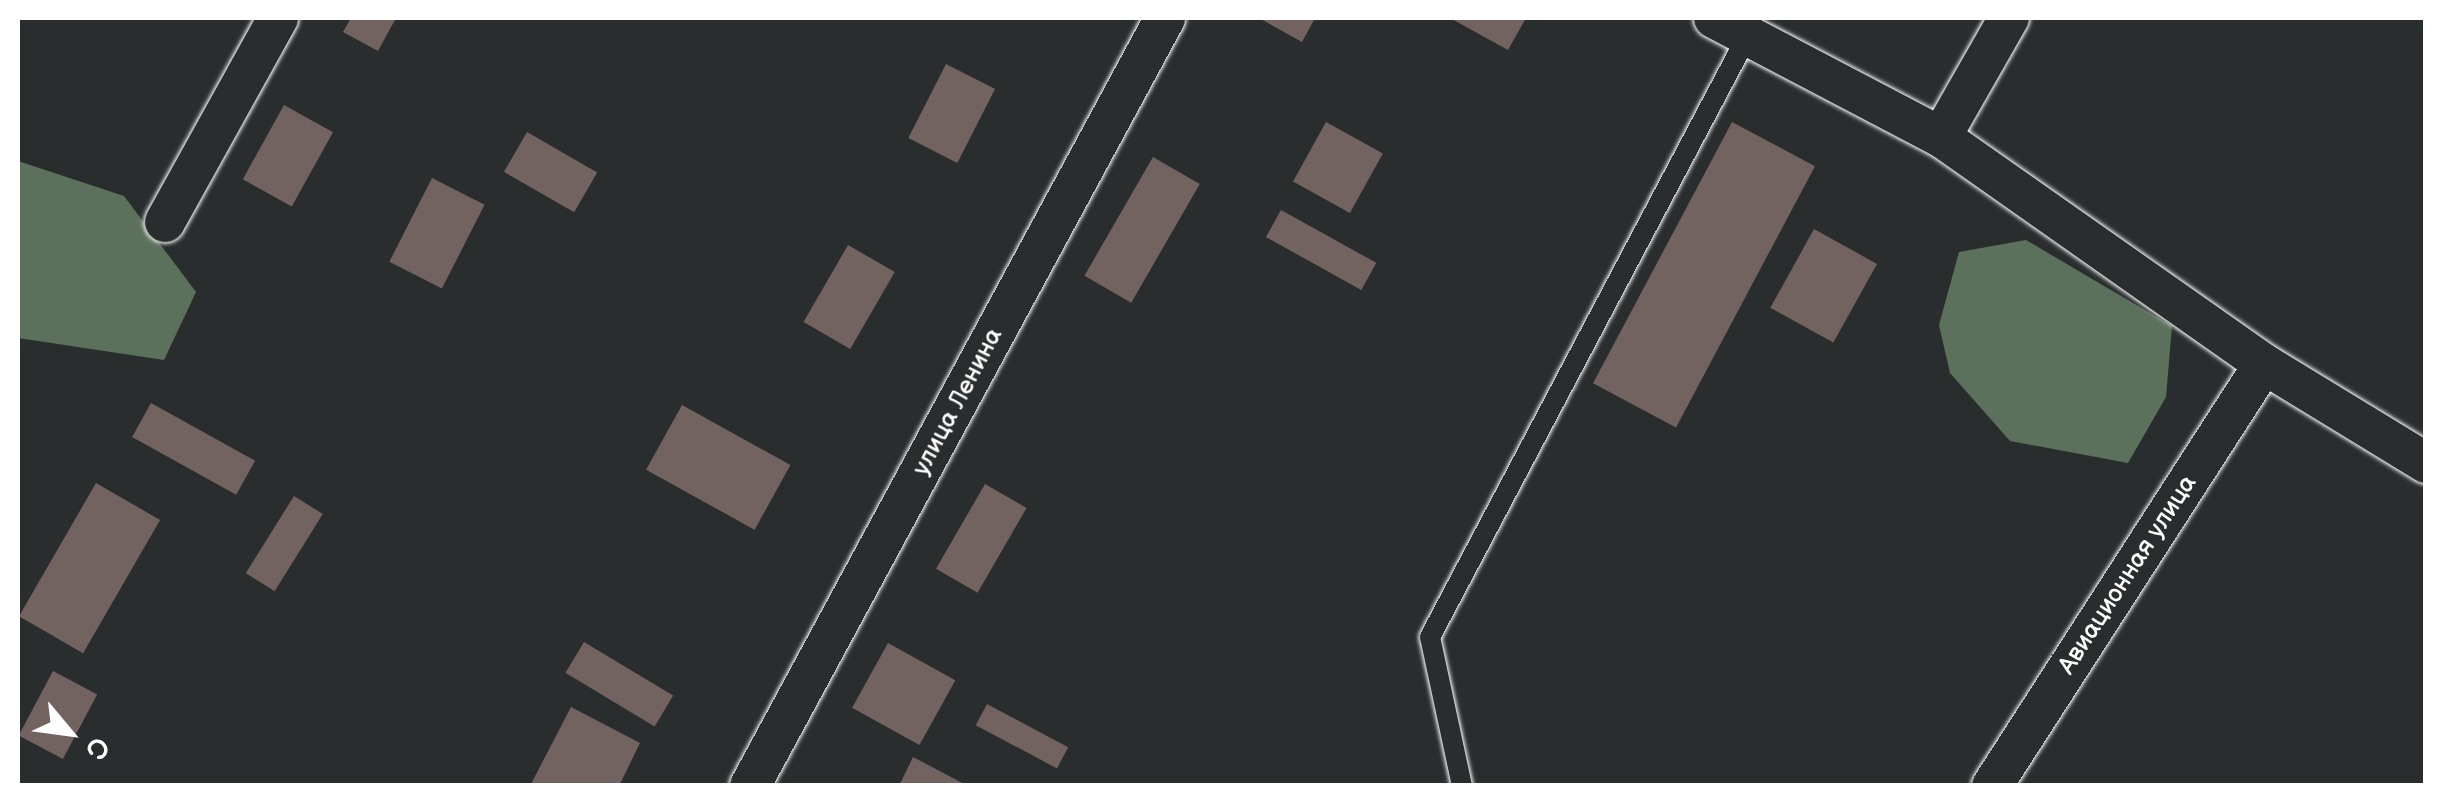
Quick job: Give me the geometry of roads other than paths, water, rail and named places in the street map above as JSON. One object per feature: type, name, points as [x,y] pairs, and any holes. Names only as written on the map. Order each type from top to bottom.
[{"type":"street","points":[[165,222],[278,18]]},
{"type":"street","name":"улица Ленина","points":[[750,786],[1165,18]]},
{"type":"street","points":[[1941,137],[2010,18]]},
{"type":"street","points":[[1731,26],[1941,137],[2264,364],[2426,463]]},
{"type":"street","name":"Авиационная улица","points":[[1992,786],[2264,364]]},
{"type":"lane","points":[[1462,786],[1430,637],[1731,26]]}]
